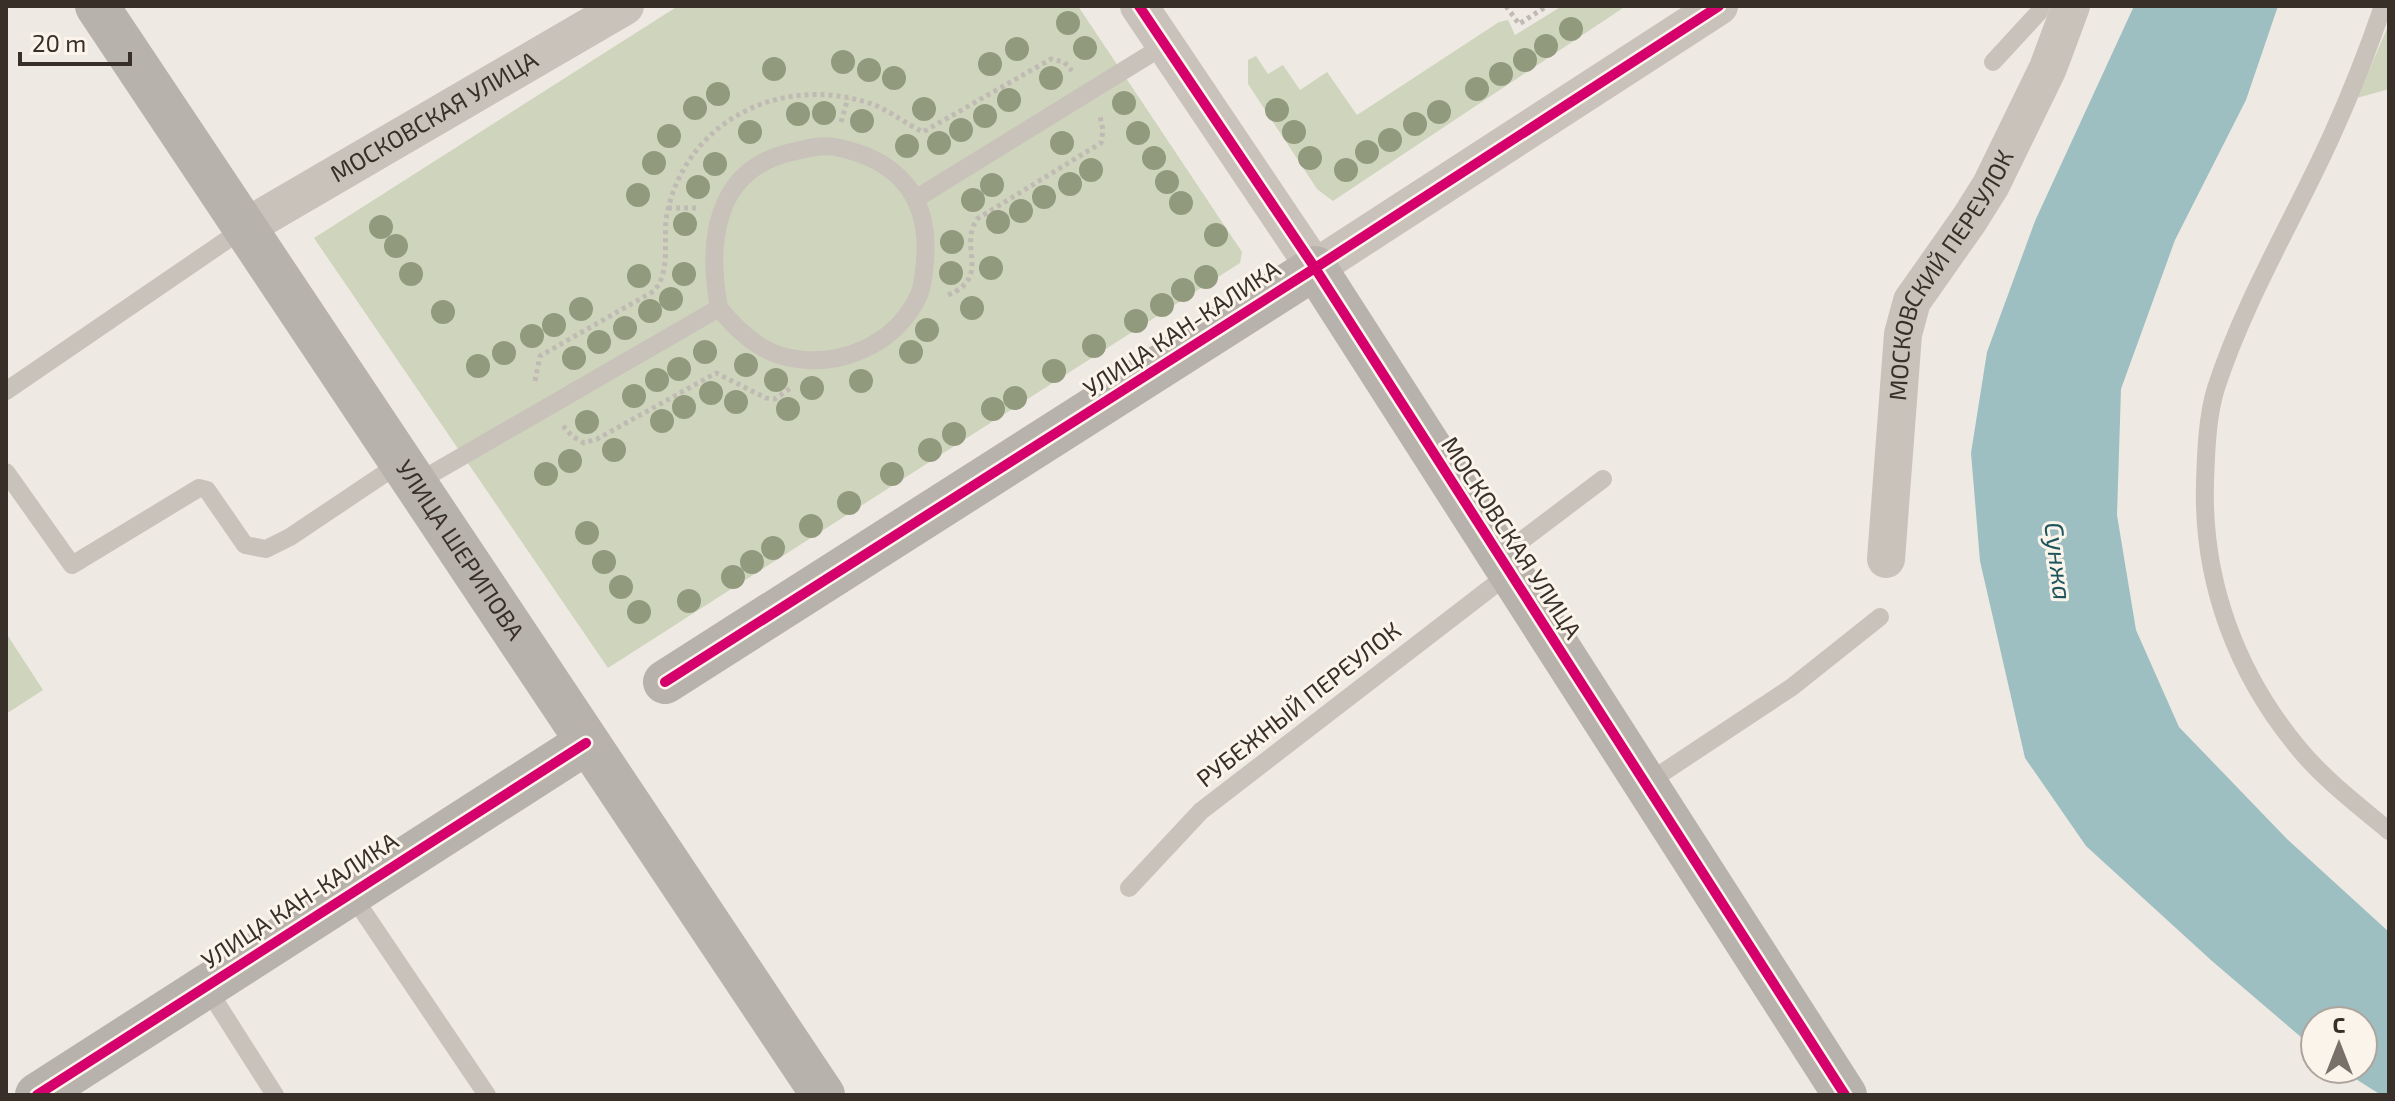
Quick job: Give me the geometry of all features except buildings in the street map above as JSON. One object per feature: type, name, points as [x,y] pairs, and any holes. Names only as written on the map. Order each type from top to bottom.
[{"type":"street","name":"УЛИЦА ШЕРИПОВА","points":[[97,6],[823,1095]]},
{"type":"street","name":"МОСКОВСКАЯ УЛИЦА","points":[[246,227],[625,6]]},
{"type":"street","name":"МОСКОВСКАЯ УЛИЦА","points":[[1139,6],[1315,268],[1845,1095]]},
{"type":"street","name":"УЛИЦА КАН-КАЛИКА","points":[[665,682],[1315,268],[1719,6]]},
{"type":"street","name":"МОСКОВСКИЙ ПЕРЕУЛОК","points":[[1886,559],[1903,334],[1912,301],[1991,185],[2048,68],[2071,6]]},
{"type":"street","name":"УЛИЦА КАН-КАЛИКА","points":[[37,1095],[586,743]]},
{"type":"lane","points":[[1993,62],[2041,6]]},
{"type":"lane","points":[[2383,6],[2332,135],[2260,280],[2215,391],[2206,451],[2204,517],[2210,564],[2222,611],[2241,659],[2264,702],[2301,752],[2389,831]]},
{"type":"lane","points":[[917,198],[1165,45]]},
{"type":"lane","points":[[833,146],[861,152],[902,180],[917,198],[926,252],[919,293],[903,319],[885,337],[864,351],[812,361],[784,357],[757,344],[733,326],[719,308],[713,259],[717,221],[733,190],[764,162],[807,148],[833,146]]},
{"type":"lane","points":[[6,391],[246,227]]},
{"type":"lane","points":[[6,472],[72,565],[199,488],[207,490],[245,545],[266,549],[409,472],[545,407],[719,308]]},
{"type":"lane","name":"РУБЕЖНЫЙ ПЕРЕУЛОК","points":[[1129,888],[1201,811],[1504,565],[1603,479]]},
{"type":"lane","points":[[1644,785],[1792,687],[1880,617]]},
{"type":"lane","points":[[350,892],[487,1095]]},
{"type":"lane","points":[[205,985],[275,1095]]},
{"type":"path","points":[[1506,6],[1519,24],[1547,6]]},
{"type":"path","points":[[812,361],[794,385],[775,399],[766,398],[716,373],[597,439],[584,443],[572,436],[545,407],[535,381],[540,356],[654,291],[663,280],[666,258],[664,230],[676,183],[698,146],[730,120],[784,96],[826,93],[872,103],[923,132],[1051,59],[1064,62],[1088,92],[1100,114],[1103,130],[1101,143],[977,219],[972,226],[972,273],[967,284],[945,296],[919,293]]},
{"type":"green space","points":[[678,6],[1078,6],[1242,252],[1240,263],[608,668],[314,238]]},
{"type":"green space","points":[[1562,6],[1626,6],[1333,201],[1317,189],[1248,84],[1248,60],[1256,56],[1268,74],[1283,65],[1300,90],[1327,72],[1357,115],[1499,22],[1508,20],[1515,35]]},
{"type":"green space","points":[[2389,24],[2389,89],[2357,98]]},
{"type":"green space","points":[[6,633],[43,690],[6,714]]},
{"type":"water","name":"Сунжа","points":[[2134,6],[2278,6],[2246,100],[2175,240],[2121,389],[2117,515],[2136,630],[2179,727],[2287,839],[2389,932],[2389,1095],[2381,1095],[2365,1085],[2379,1085],[2379,1005],[2299,1005],[2299,1035],[2086,846],[2025,758],[1980,561],[1971,453],[1987,352],[2035,221]]},
{"type":"cycle path","points":[[1139,6],[1315,268],[1845,1095]]},
{"type":"cycle path","points":[[665,682],[1315,268],[1719,6]]},
{"type":"cycle path","points":[[37,1095],[586,743]]}]
